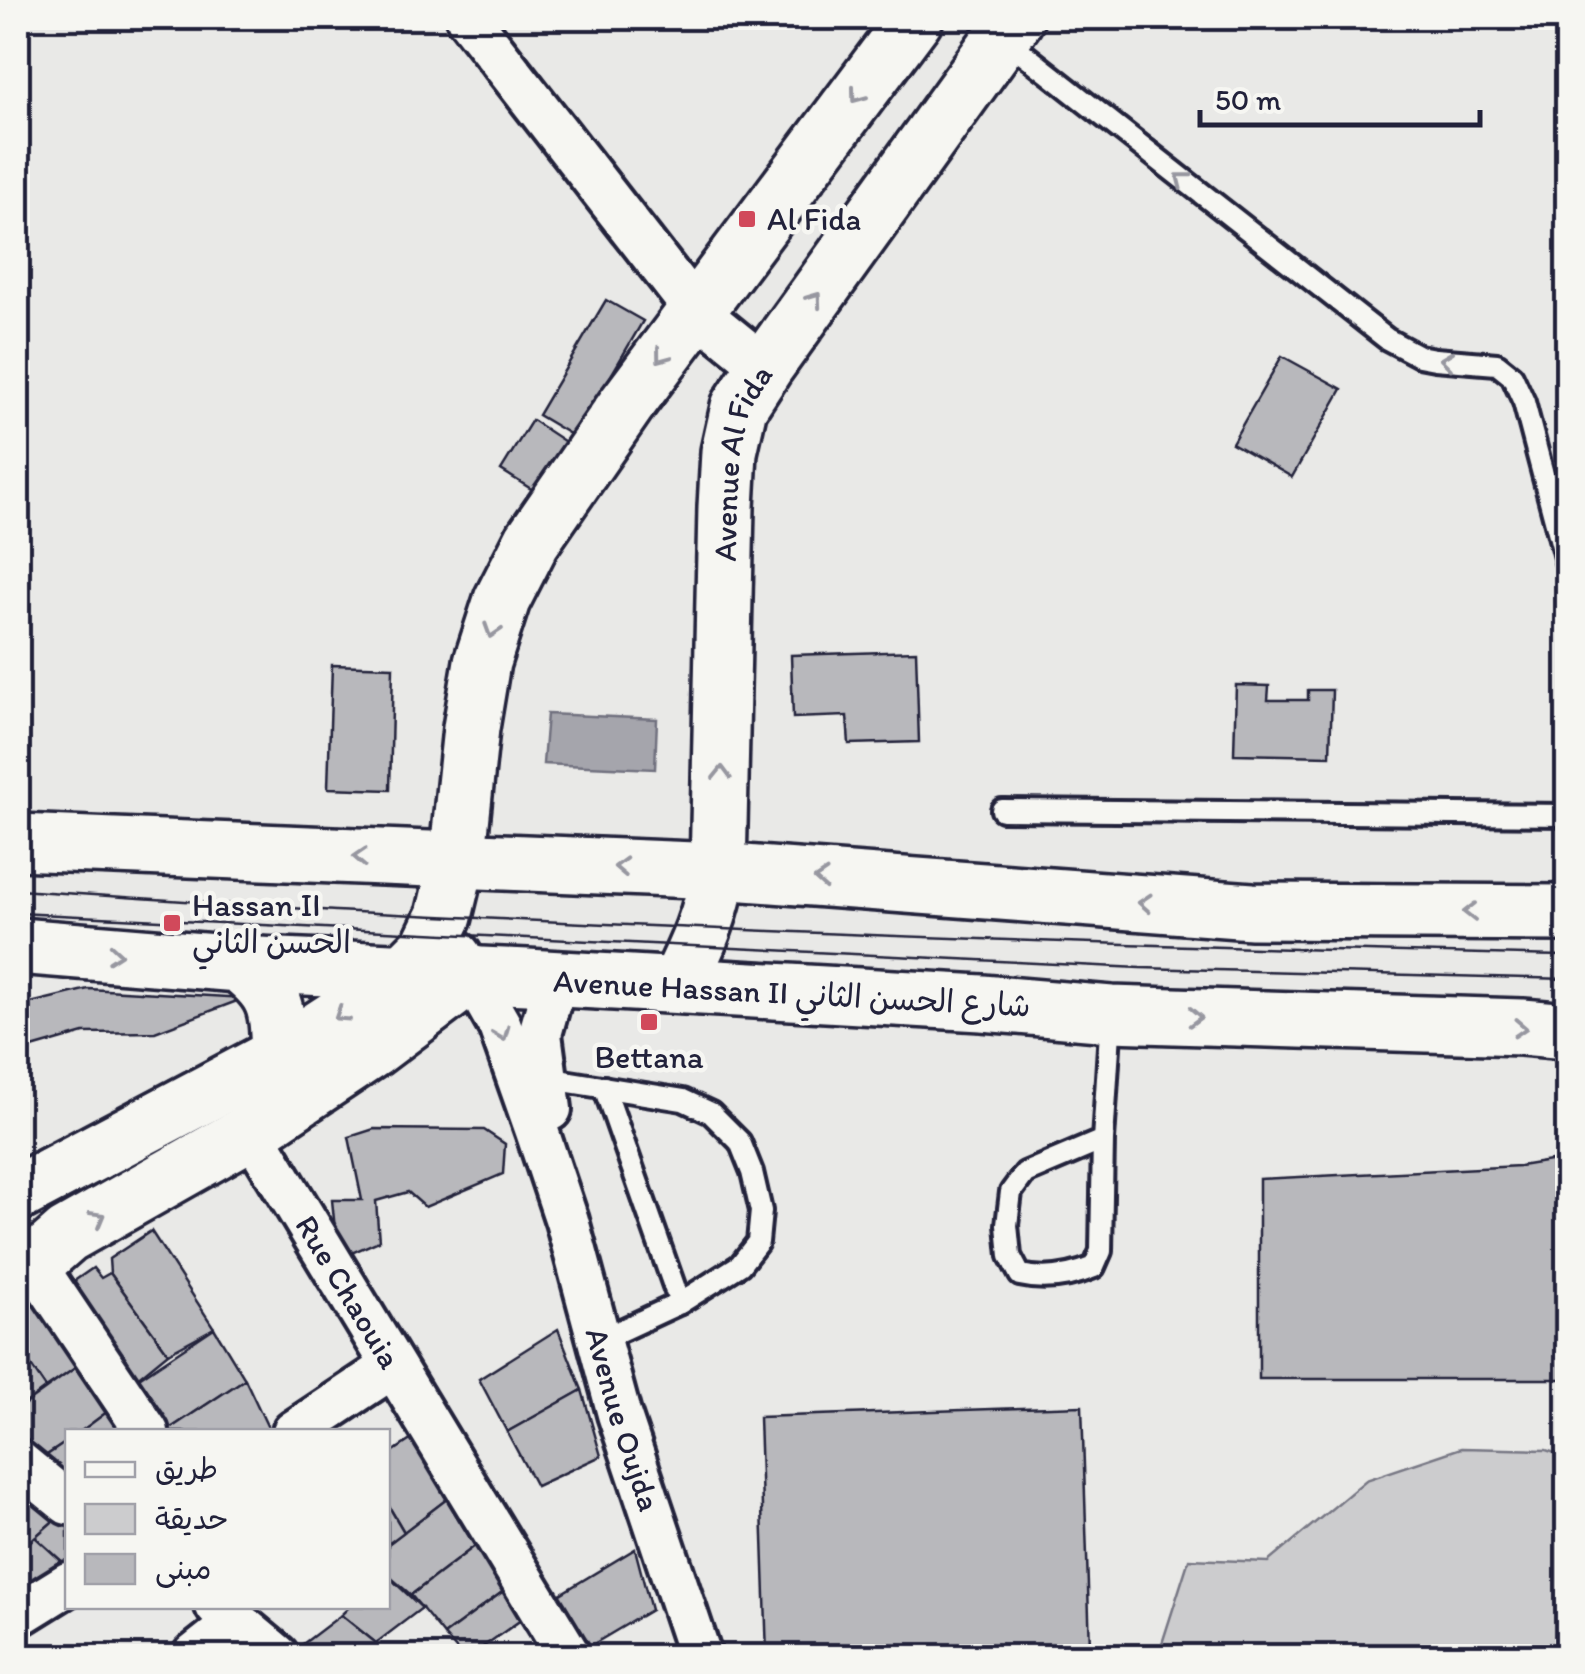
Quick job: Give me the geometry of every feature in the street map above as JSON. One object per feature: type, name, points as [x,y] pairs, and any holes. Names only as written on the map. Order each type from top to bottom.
[{"type":"main road","name":"Avenue Al Fida","points":[[678,986],[716,892],[729,452],[738,407],[999,24]]},
{"type":"main road","points":[[18,1192],[278,1055],[360,1003],[429,947],[444,916],[457,862],[482,662],[502,600],[542,526],[895,26]]},
{"type":"main road","points":[[18,842],[718,871],[1252,911],[1568,912]]},
{"type":"main road","name":"Avenue Hassan II شارع الحسن الثاني","points":[[18,946],[238,964],[964,1002],[1111,1014],[1568,1031]]},
{"type":"main road","points":[[238,964],[272,997],[278,1017],[278,1055]]},
{"type":"main road","points":[[26,1268],[68,1235],[251,1131],[372,1050],[472,974]]},
{"type":"street","points":[[468,18],[696,312],[765,367]]},
{"type":"street","name":"Avenue Oujda","points":[[444,916],[451,940],[500,1026],[554,1180],[619,1414],[700,1656]]},
{"type":"street","name":"Avenue Oujda","points":[[554,1180],[550,1100],[540,1034],[560,980]]},
{"type":"street","name":"Rue Chaouia","points":[[251,1131],[568,1656]]},
{"type":"street","points":[[26,1268],[144,1429]]},
{"type":"street","points":[[299,1429],[392,1367]]},
{"type":"street","points":[[18,1462],[65,1501]]},
{"type":"street","points":[[18,1615],[65,1586]]},
{"type":"street","points":[[194,1656],[227,1614],[276,1656]]},
{"type":"lane","points":[[999,24],[1388,340],[1435,360],[1498,364],[1512,376],[1524,402],[1568,569]]},
{"type":"lane","points":[[1002,810],[1568,815]]},
{"type":"lane","points":[[1103,1140],[1026,1173],[1012,1192],[1007,1225],[1010,1256],[1020,1275],[1041,1280],[1079,1273],[1094,1267],[1100,1251],[1111,1014]]},
{"type":"lane","points":[[545,1078],[683,1100],[710,1113],[740,1142],[761,1211],[758,1242],[740,1264],[680,1302],[598,1341]]},
{"type":"lane","points":[[604,1087],[680,1302]]},
{"type":"green space","points":[[1461,1448],[1546,1450],[1567,1457],[1567,1656],[1158,1656],[1189,1559],[1268,1562],[1366,1480]]},
{"type":"shaded area","points":[[547,714],[657,719],[655,769],[543,764]]},
{"type":"building","points":[[606,300],[643,321],[575,437],[538,415]]},
{"type":"building","points":[[1282,356],[1342,389],[1292,477],[1232,443]]},
{"type":"building","points":[[532,420],[567,443],[536,492],[501,470]]},
{"type":"building","points":[[916,651],[919,742],[849,744],[847,716],[793,718],[791,655]]},
{"type":"building","points":[[332,665],[393,667],[390,790],[328,788]]},
{"type":"building","points":[[1236,685],[1269,686],[1268,700],[1308,700],[1308,690],[1332,690],[1330,756],[1234,754]]},
{"type":"building","points":[[88,989],[245,998],[155,1032],[84,1033],[18,1052],[18,1006]]},
{"type":"building","points":[[374,1129],[484,1130],[505,1144],[503,1174],[425,1207],[408,1192],[376,1201],[379,1241],[338,1259],[332,1200],[362,1200],[349,1137]]},
{"type":"building","points":[[1568,1158],[1568,1379],[1259,1379],[1259,1179],[1520,1166]]},
{"type":"building","points":[[151,1231],[214,1328],[168,1353],[110,1273],[109,1259]]},
{"type":"building","points":[[93,1268],[101,1278],[110,1273],[168,1353],[130,1384],[61,1290]]},
{"type":"building","points":[[49,1295],[86,1361],[46,1388],[18,1347],[18,1311]]},
{"type":"building","points":[[214,1328],[245,1379],[170,1429],[163,1429],[130,1384]]},
{"type":"building","points":[[558,1329],[582,1390],[507,1432],[479,1379]]},
{"type":"building","points":[[18,1347],[46,1388],[18,1409]]},
{"type":"building","points":[[93,1355],[123,1400],[84,1429],[65,1429],[65,1443],[38,1461],[18,1444],[18,1409]]},
{"type":"building","points":[[245,1379],[269,1429],[170,1429]]},
{"type":"building","points":[[582,1390],[601,1456],[536,1486],[507,1432]]},
{"type":"building","points":[[123,1400],[138,1429],[84,1429]]},
{"type":"building","points":[[1082,1406],[1090,1647],[767,1656],[759,1417]]},
{"type":"building","points":[[415,1437],[447,1499],[404,1532],[390,1508],[390,1454]]},
{"type":"building","points":[[65,1443],[65,1485],[38,1461]]},
{"type":"building","points":[[18,1482],[59,1516],[18,1552]]},
{"type":"building","points":[[447,1499],[475,1546],[411,1595],[390,1577],[390,1542]]},
{"type":"building","points":[[390,1508],[404,1532],[390,1542]]},
{"type":"building","points":[[59,1516],[65,1520],[65,1564],[35,1537]]},
{"type":"building","points":[[35,1537],[65,1564],[65,1569],[38,1590],[18,1562],[18,1552]]},
{"type":"building","points":[[475,1546],[509,1587],[444,1635],[411,1595]]},
{"type":"building","points":[[635,1549],[651,1610],[580,1652],[552,1599]]},
{"type":"building","points":[[390,1578],[422,1608],[376,1643],[341,1615],[347,1609],[390,1609]]},
{"type":"building","points":[[509,1587],[525,1617],[470,1656],[462,1656],[444,1635]]},
{"type":"building","points":[[341,1615],[376,1643],[360,1656],[291,1653]]},
{"type":"tram line","points":[[18,890],[644,926],[1568,956]]},
{"type":"tram line","points":[[18,913],[1140,968],[1568,979]]},
{"type":"place","name":"Al Fida","points":[[747,219]]},
{"type":"place","name":"Hassan II الحسن الثاني","points":[[172,923]]},
{"type":"place","name":"Bettana","points":[[649,1022]]}]
